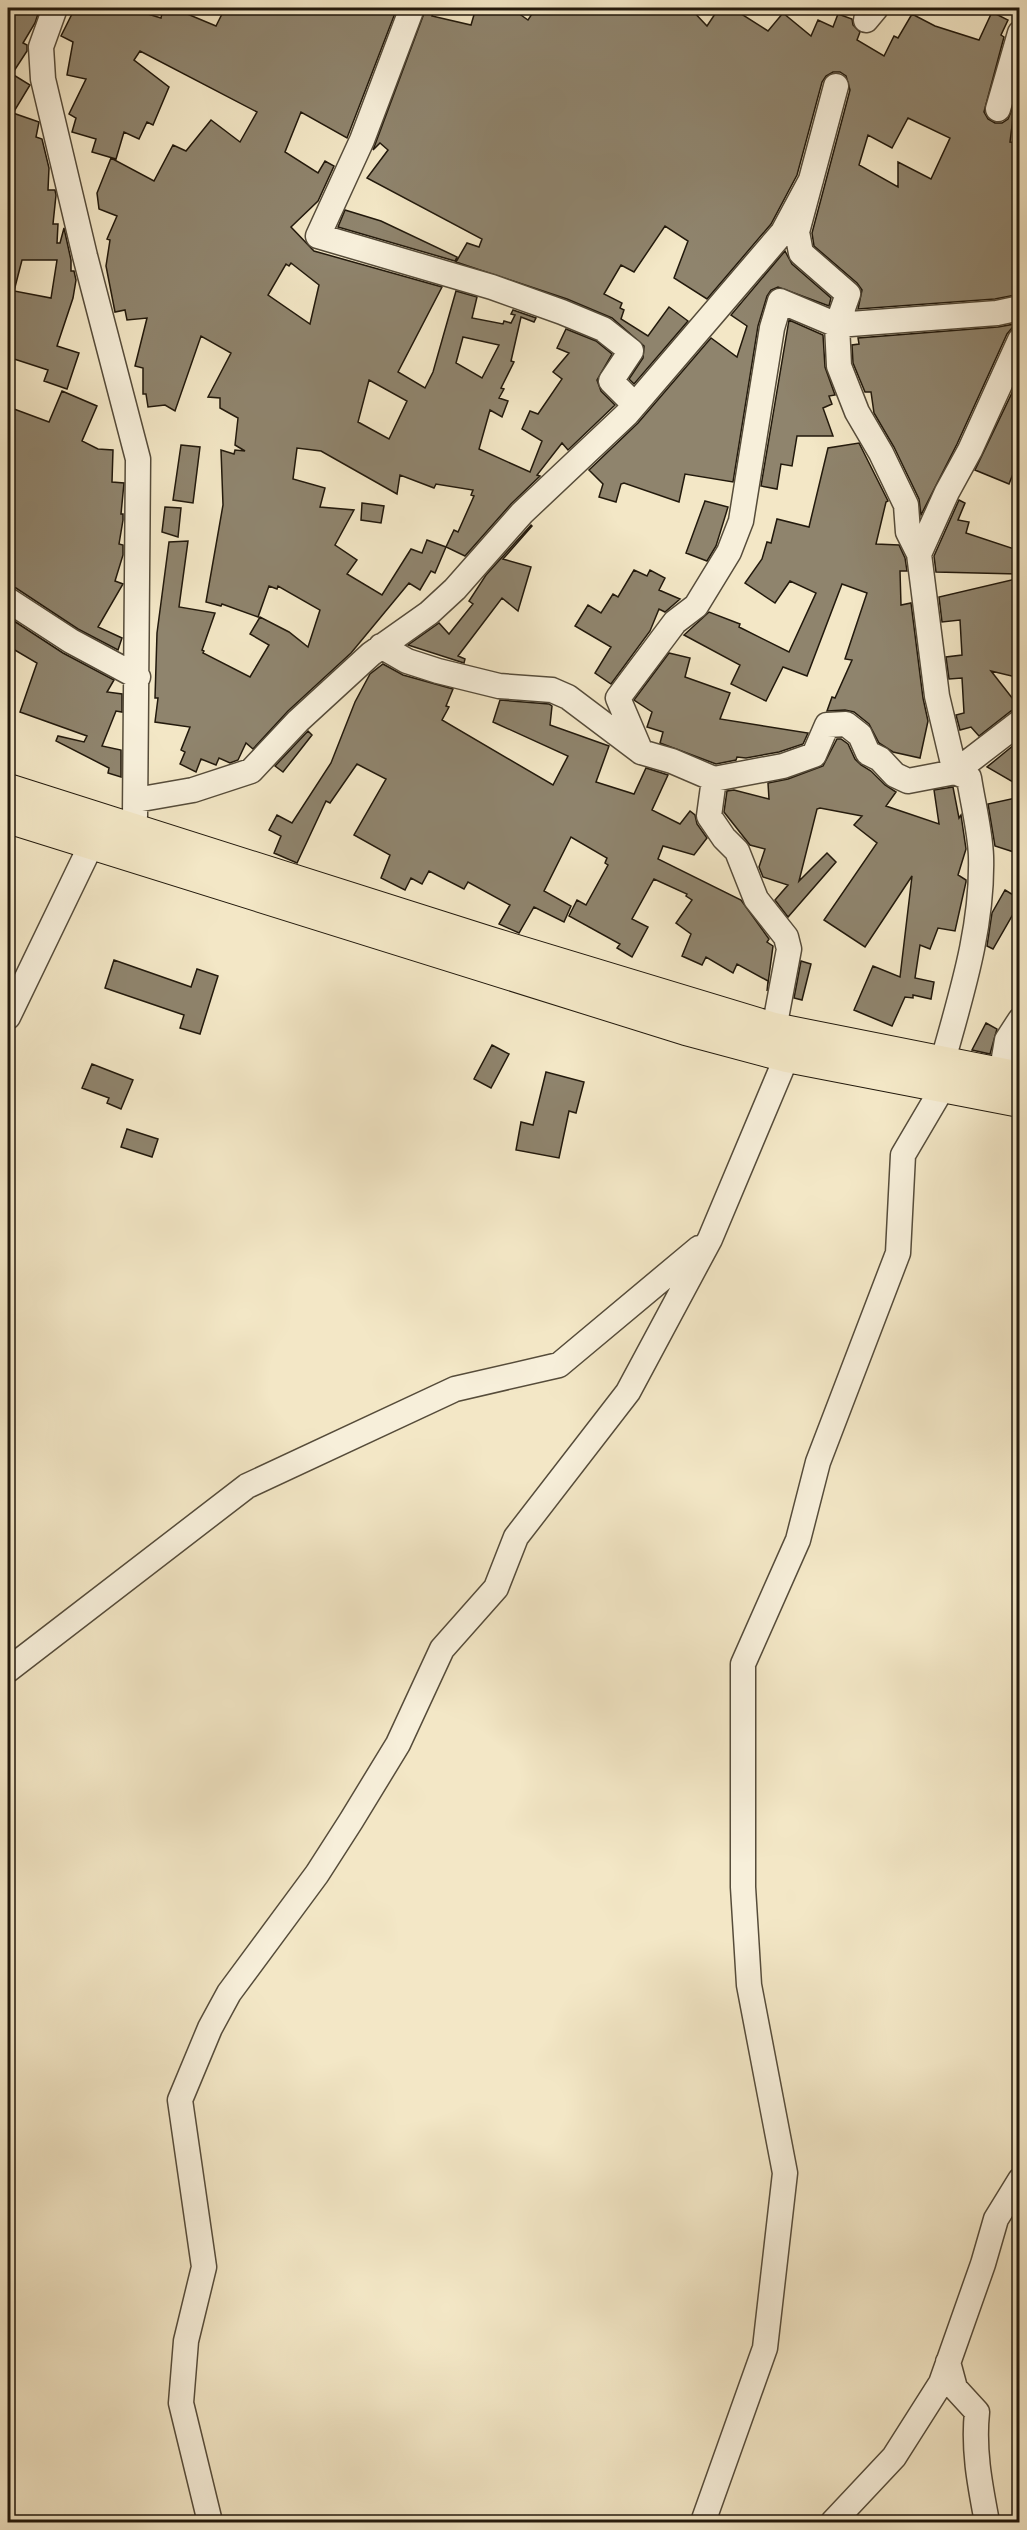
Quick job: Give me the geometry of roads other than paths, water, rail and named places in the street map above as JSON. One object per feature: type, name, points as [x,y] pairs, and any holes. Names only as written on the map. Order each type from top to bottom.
[{"type":"main road","points":[[8,790],[135,828],[501,947],[780,1042],[942,1076],[1020,1101]]},
{"type":"main road","points":[[8,817],[92,843],[135,828]]},
{"type":"main road","points":[[942,1076],[1010,1077]]},
{"type":"street","points":[[55,8],[41,47],[43,79],[138,459],[135,828]]},
{"type":"street","points":[[412,8],[362,140],[318,236],[492,287],[603,329],[631,351],[612,381],[634,404]]},
{"type":"street","points":[[998,109],[1020,33]]},
{"type":"street","points":[[836,86],[797,232],[801,253],[848,294],[837,325],[839,366],[857,412],[882,453],[906,505],[908,532],[919,554],[937,696],[955,772]]},
{"type":"street","points":[[135,828],[193,790],[251,771],[298,721],[381,646],[429,613],[455,589],[522,513],[627,414],[783,232],[811,180]]},
{"type":"street","points":[[641,752],[618,698],[675,622],[696,606],[729,552],[741,521],[772,328],[780,301],[837,325],[997,313],[1020,308]]},
{"type":"street","points":[[919,554],[1020,340]]},
{"type":"street","points":[[8,600],[71,641],[138,677]]},
{"type":"street","points":[[381,646],[407,661],[438,671],[499,686],[552,690],[568,697],[641,752],[672,761],[714,779],[783,766],[814,755],[827,725],[846,724],[860,735],[868,753],[880,759],[895,775],[908,781],[955,772],[1020,722]]},
{"type":"street","points":[[703,2523],[765,2348],[785,2173],[749,1984],[743,1887],[743,1664],[798,1540],[818,1462],[898,1253],[903,1155],[942,1076],[972,956],[979,912],[981,854],[969,778],[955,772]]},
{"type":"street","points":[[210,2523],[181,2403],[186,2341],[204,2267],[180,2100],[210,2028],[229,1993],[317,1874],[369,1792],[399,1744],[442,1649],[496,1588],[516,1537],[628,1392],[710,1239],[780,1042],[789,949],[786,937],[756,899],[737,851],[724,838],[709,816],[714,779]]},
{"type":"street","points":[[8,1017],[92,843]]},
{"type":"street","points":[[1010,1077],[1007,1040],[1020,1020]]},
{"type":"street","points":[[8,1670],[247,1486],[455,1389],[559,1365],[710,1239]]},
{"type":"street","points":[[833,2523],[894,2457],[941,2383],[983,2264],[996,2218],[1020,2180]]},
{"type":"street","points":[[948,2362],[955,2388],[977,2412],[975,2447],[987,2523]]}]
